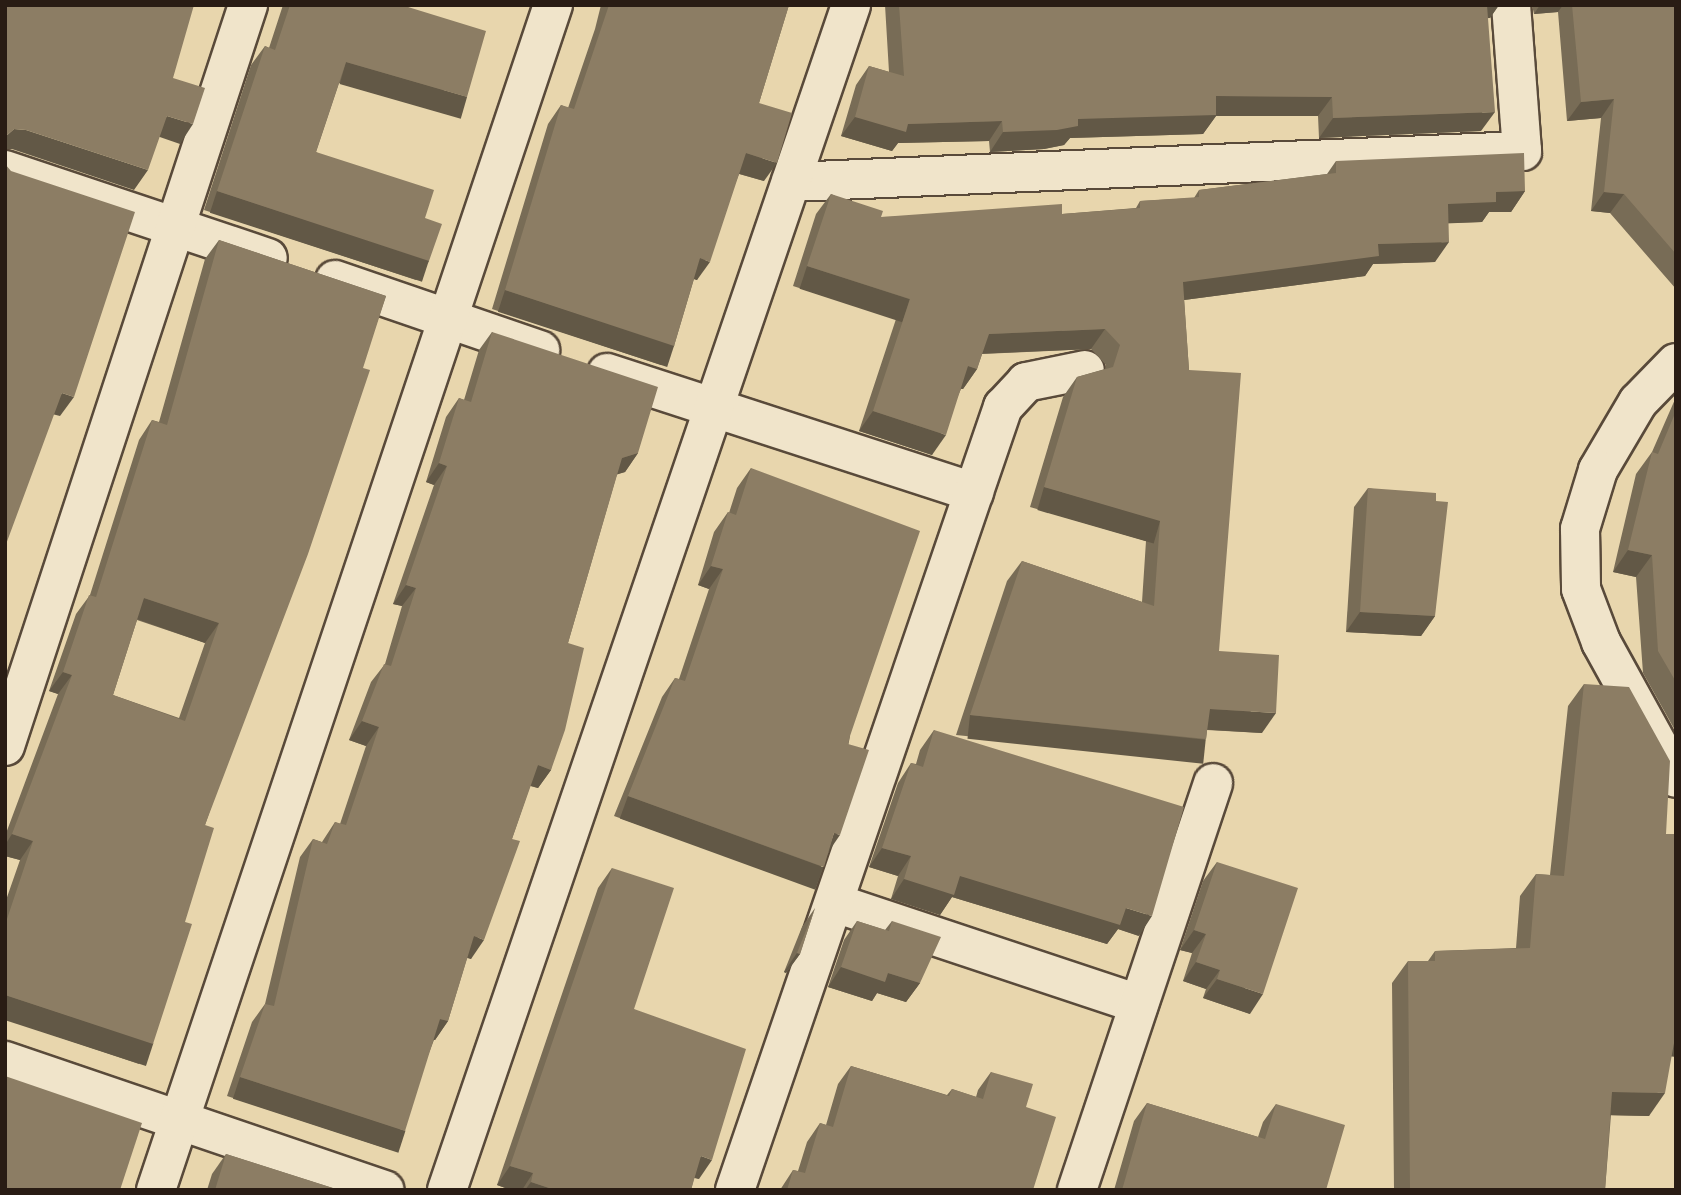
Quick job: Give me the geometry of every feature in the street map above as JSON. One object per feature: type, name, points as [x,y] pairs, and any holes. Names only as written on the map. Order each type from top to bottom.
[{"type":"street","points":[[5,746],[172,226],[248,5]]},
{"type":"street","points":[[156,1190],[452,320],[554,5]]},
{"type":"street","points":[[447,1190],[851,5]]},
{"type":"street","points":[[791,182],[1522,151],[1511,5]]},
{"type":"street","points":[[5,170],[715,410],[974,492]]},
{"type":"street","points":[[1676,363],[1638,402],[1598,470],[1580,529],[1585,600],[1676,778]]},
{"type":"street","points":[[735,1190],[1003,407],[1026,382],[1085,370]]},
{"type":"street","points":[[1077,1190],[1213,783]]},
{"type":"street","points":[[835,903],[1139,1004]]},
{"type":"street","points":[[5,1061],[385,1190]]},
{"type":"building","points":[[5,5],[194,5],[173,78],[205,88],[193,124],[167,116],[148,170],[26,130],[14,129],[5,137]]},
{"type":"building","points":[[290,5],[409,5],[408,7],[486,31],[467,97],[346,62],[316,152],[434,190],[425,218],[442,224],[429,261],[217,191],[265,46],[275,50]]},
{"type":"building","points":[[609,5],[789,5],[759,103],[792,113],[777,163],[746,153],[710,262],[700,258],[674,346],[505,290],[561,105],[574,109]]},
{"type":"building","points":[[899,5],[1487,5],[1495,112],[1333,118],[1332,97],[1216,96],[1216,115],[1078,119],[1078,126],[1057,130],[1003,132],[1002,121],[908,124],[906,132],[855,117],[869,66],[904,76]]},
{"type":"building","points":[[1572,5],[1676,5],[1676,254],[1624,194],[1604,192],[1614,99],[1581,102]]},
{"type":"building","points":[[1524,153],[1525,191],[1496,192],[1496,202],[1448,204],[1449,242],[1378,244],[1379,256],[1183,282],[1189,370],[1241,373],[1219,651],[1279,655],[1276,713],[1210,709],[1206,739],[970,715],[1022,561],[1154,606],[1160,521],[1044,487],[1077,377],[1113,367],[1120,345],[1105,329],[989,334],[977,369],[968,366],[946,435],[873,411],[910,299],[807,266],[831,194],[883,211],[881,217],[1062,204],[1062,214],[1140,208],[1140,201],[1199,197],[1199,190],[1336,173],[1336,161]]},
{"type":"building","points":[[5,164],[11,171],[135,212],[74,397],[62,393],[5,547]]},
{"type":"building","points":[[219,240],[386,296],[363,368],[370,370],[308,554],[205,825],[214,828],[185,922],[192,924],[153,1044],[5,995],[5,925],[33,841],[12,834],[72,675],[63,672],[89,595],[96,597],[152,420],[167,425]],"holes":[[[144,598],[219,623],[185,721],[113,695]]]},
{"type":"building","points":[[492,332],[658,387],[638,453],[622,458],[568,643],[584,648],[565,730],[551,770],[538,765],[512,839],[520,841],[484,940],[474,936],[448,1021],[440,1019],[405,1131],[240,1077],[265,1004],[274,1006],[313,839],[327,844],[335,822],[346,825],[379,727],[362,721],[384,664],[391,666],[416,588],[406,585],[447,466],[439,463],[459,398],[471,402]]},
{"type":"building","points":[[1676,411],[1676,682],[1658,651],[1652,555],[1628,550],[1652,452],[1658,454]]},
{"type":"building","points":[[751,468],[920,531],[848,744],[869,750],[840,835],[834,833],[824,867],[628,796],[675,678],[685,681],[723,569],[711,566],[728,512],[736,515]]},
{"type":"building","points":[[1368,488],[1436,493],[1436,501],[1448,502],[1435,616],[1360,612]]},
{"type":"building","points":[[1584,684],[1629,687],[1670,761],[1666,834],[1676,834],[1676,1032],[1665,1093],[1612,1092],[1605,1190],[1410,1190],[1408,961],[1435,961],[1435,951],[1530,948],[1536,874],[1564,876]]},
{"type":"building","points":[[934,730],[1184,807],[1152,916],[1126,908],[1120,925],[960,876],[954,895],[904,879],[911,856],[882,848],[911,763],[923,767]]},
{"type":"building","points":[[1217,862],[1298,888],[1263,994],[1217,979],[1220,970],[1196,962],[1206,934],[1194,930]]},
{"type":"building","points":[[612,868],[674,888],[634,1009],[746,1049],[712,1160],[701,1156],[691,1190],[555,1190],[531,1182],[533,1173],[510,1166]]},
{"type":"building","points":[[815,908],[800,954],[797,953]]},
{"type":"building","points":[[857,921],[889,931],[892,921],[941,937],[920,983],[888,973],[885,982],[841,967]]},
{"type":"building","points":[[851,1066],[949,1096],[952,1089],[983,1099],[991,1072],[1033,1084],[1026,1107],[1056,1117],[1033,1190],[787,1190],[793,1170],[805,1173],[820,1123],[833,1127]]},
{"type":"building","points":[[5,1076],[142,1123],[120,1190],[5,1190]]},
{"type":"building","points":[[1147,1103],[1265,1139],[1276,1104],[1345,1125],[1326,1190],[1122,1190]]},
{"type":"building","points":[[226,1154],[339,1190],[215,1190]]}]
